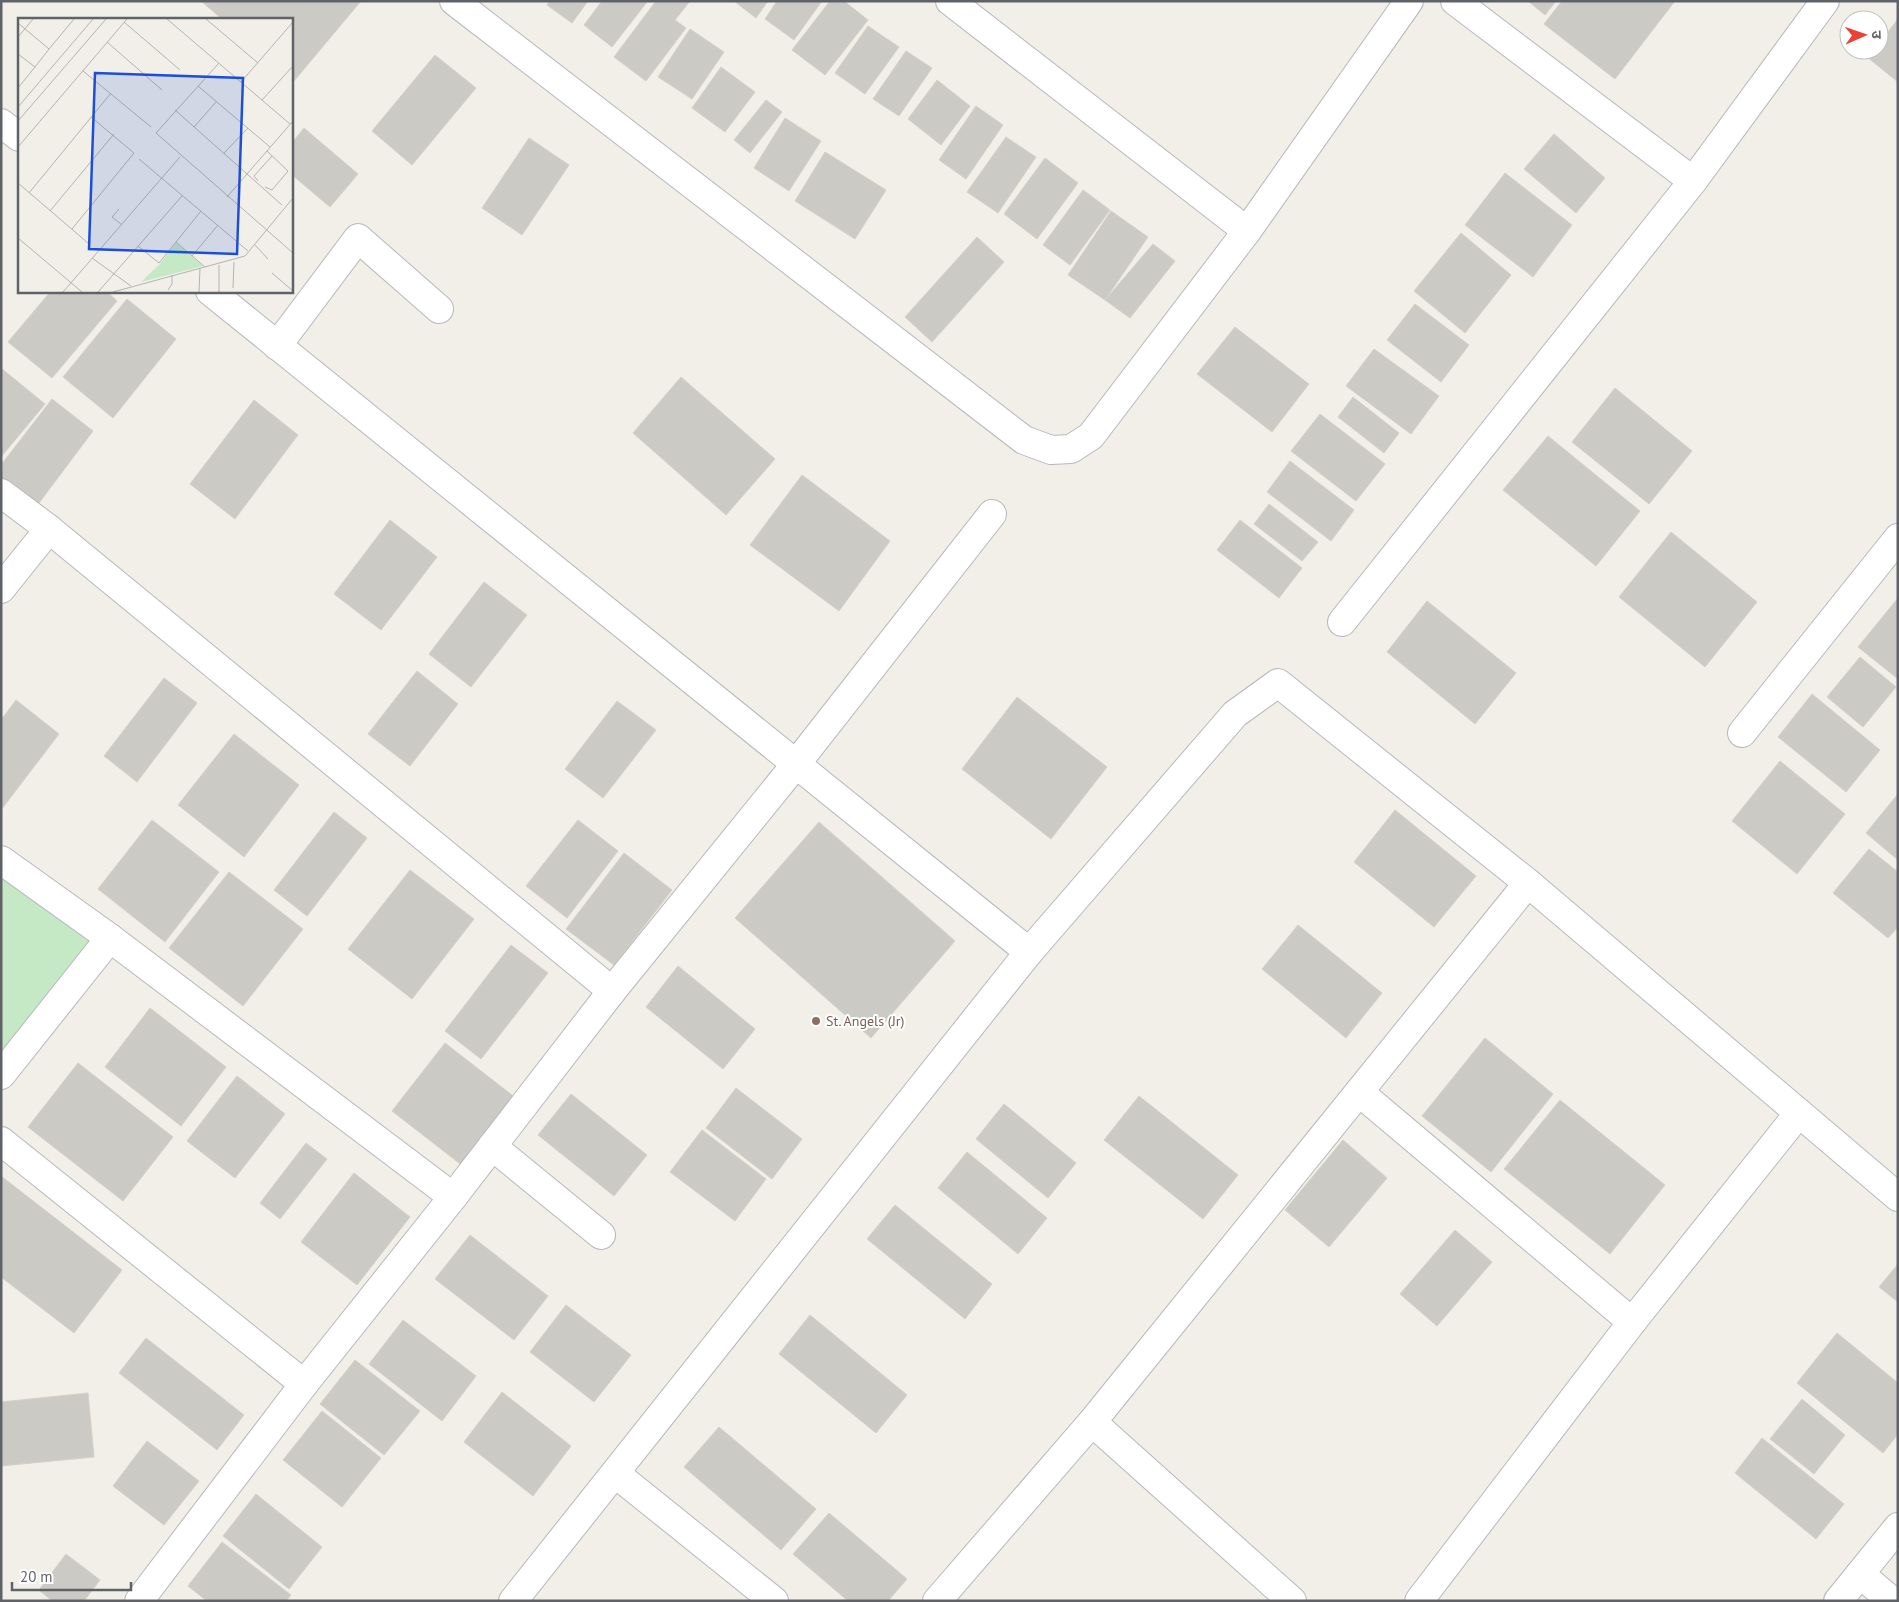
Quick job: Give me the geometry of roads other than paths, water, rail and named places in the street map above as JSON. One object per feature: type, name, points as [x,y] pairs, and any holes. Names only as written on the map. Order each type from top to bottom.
[{"type":"street","points":[[454,1],[1024,440],[1051,450],[1071,449],[1091,436],[1247,231],[1409,1]]},
{"type":"street","points":[[950,1],[1247,231]]},
{"type":"street","points":[[1455,1],[1693,180]]},
{"type":"street","points":[[1342,622],[1693,180],[1825,1]]},
{"type":"street","points":[[1,123],[18,136]]},
{"type":"street","points":[[277,346],[358,238],[439,309]]},
{"type":"street","points":[[211,292],[1030,952]]},
{"type":"street","points":[[1,493],[49,529],[612,991]]},
{"type":"street","points":[[139,1601],[304,1384],[612,991],[796,764],[992,514]]},
{"type":"street","points":[[1,589],[49,529]]},
{"type":"street","points":[[1742,733],[1898,538]]},
{"type":"street","points":[[513,1601],[1030,952],[1235,714],[1278,683],[1528,883],[1898,1197]]},
{"type":"street","points":[[1,860],[110,938],[453,1196]]},
{"type":"street","points":[[937,1601],[1092,1422],[1528,883]]},
{"type":"street","points":[[1,1075],[110,938]]},
{"type":"street","points":[[1359,1092],[1632,1322]]},
{"type":"street","points":[[1419,1601],[1632,1322],[1799,1113]]},
{"type":"street","points":[[1,1141],[304,1384]]},
{"type":"street","points":[[492,1146],[602,1235]]},
{"type":"street","points":[[1092,1422],[1292,1601]]},
{"type":"street","points":[[616,1474],[774,1601]]},
{"type":"street","points":[[1838,1601],[1898,1527]]},
{"type":"street","points":[[1860,1574],[1892,1601]]},
{"type":"place","name":"St. Angels (Jr)","points":[[816,1021]]}]
